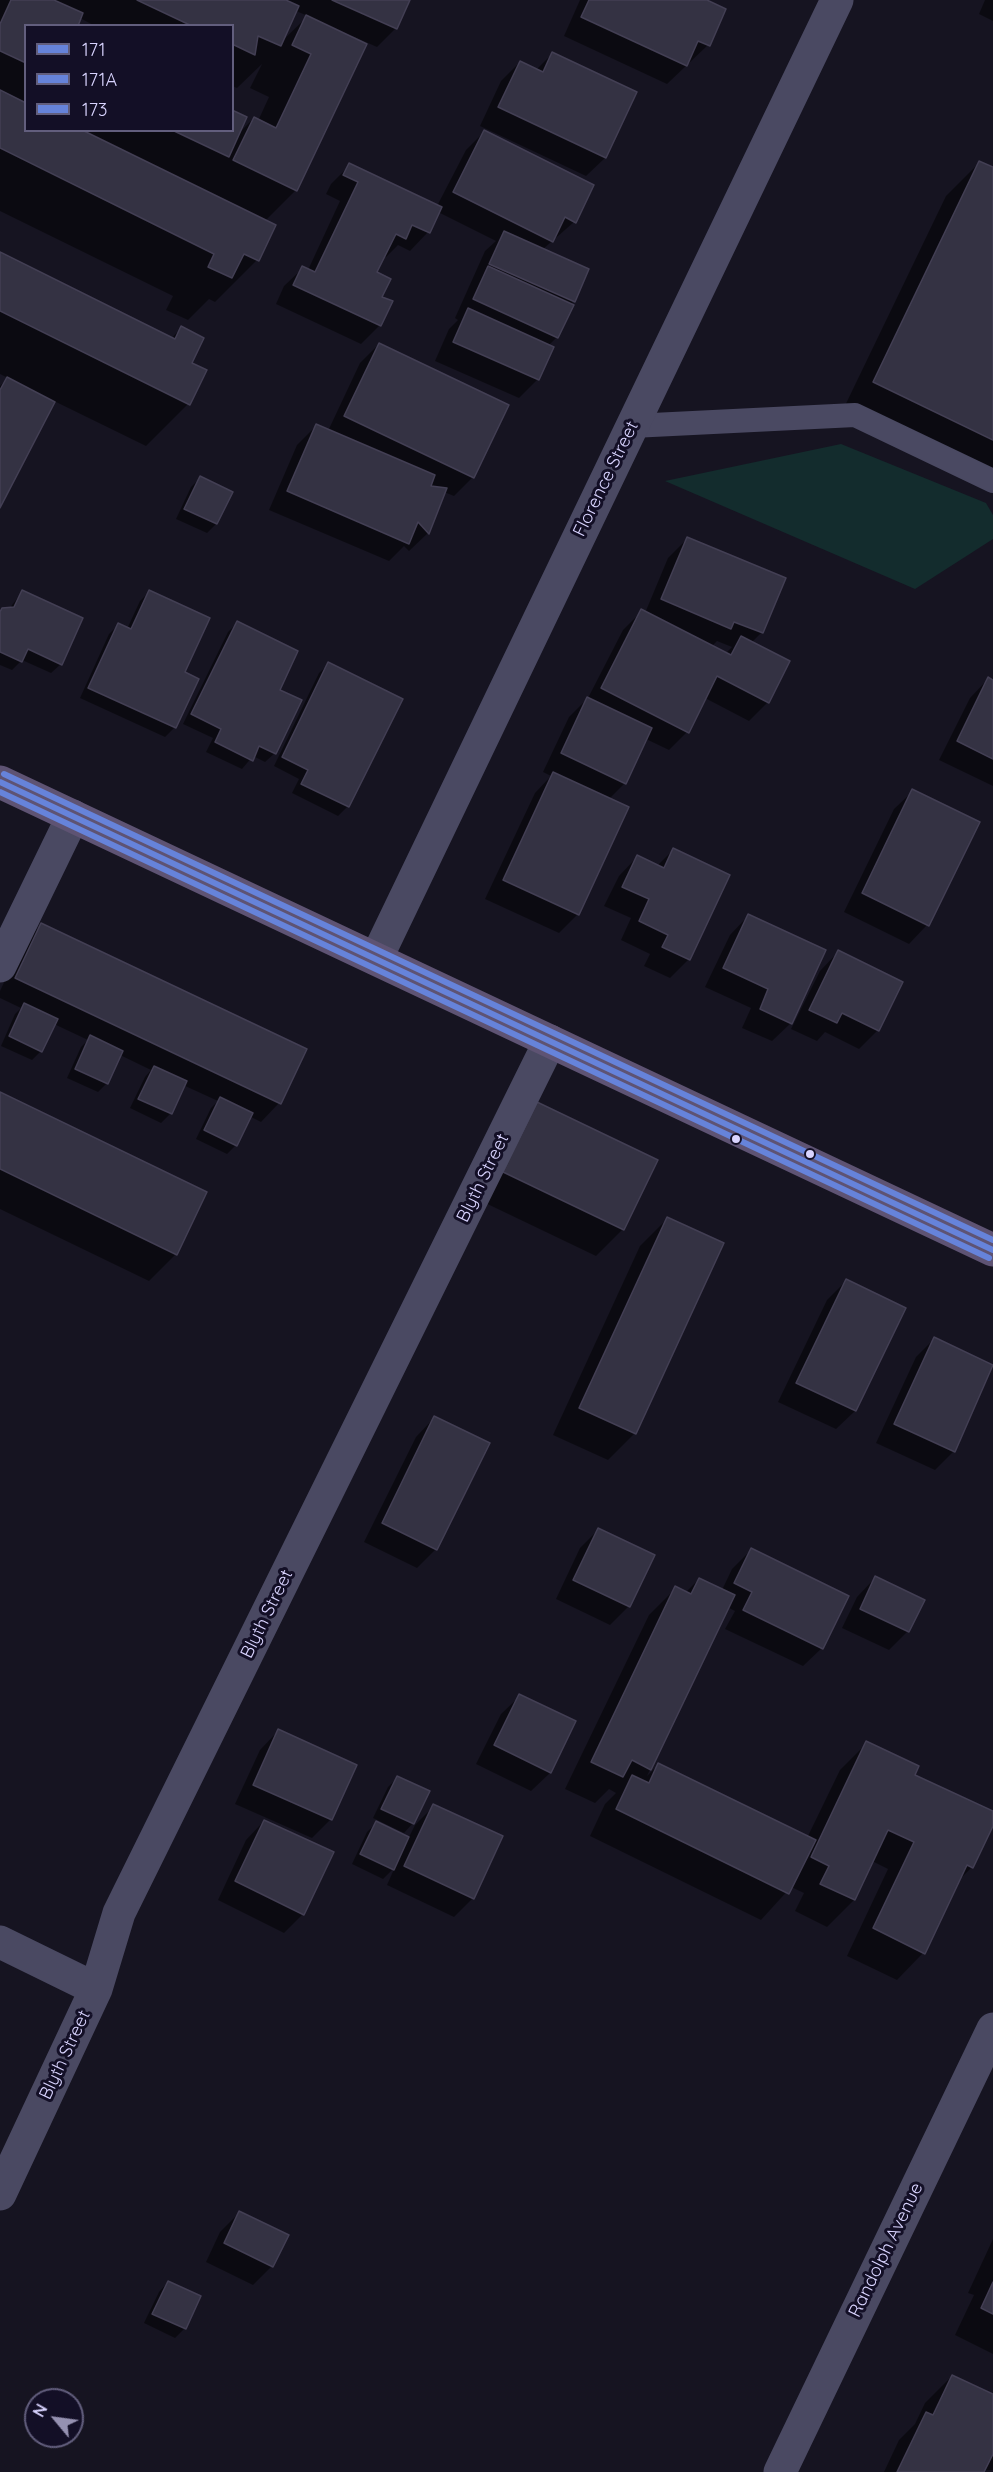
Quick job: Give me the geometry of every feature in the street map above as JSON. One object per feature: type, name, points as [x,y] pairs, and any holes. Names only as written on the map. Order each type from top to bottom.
[{"type":"main road","points":[[0,782],[993,1250]]},
{"type":"street","name":"Florence Street","points":[[376,959],[837,0]]},
{"type":"street","points":[[0,966],[73,816]]},
{"type":"street","name":"Blyth Street","points":[[0,2194],[96,1989],[119,1913],[550,1041]]},
{"type":"street","points":[[0,1942],[96,1989]]},
{"type":"street","name":"Randolph Avenue","points":[[780,2472],[993,2029]]},
{"type":"lane","points":[[632,426],[855,415],[993,481]]},
{"type":"green space","points":[[841,444],[986,503],[993,515],[993,539],[915,589],[665,481]]},
{"type":"building","points":[[11,0],[54,0],[83,13],[79,24],[24,24],[24,62],[0,51],[0,24]]},
{"type":"building","points":[[137,0],[286,0],[299,6],[281,46],[258,36],[255,55],[234,45],[234,24],[188,24]]},
{"type":"building","points":[[332,0],[410,0],[397,29]]},
{"type":"building","points":[[589,0],[707,0],[726,9],[710,46],[698,41],[687,66],[581,17]]},
{"type":"building","points":[[306,15],[367,44],[297,191],[233,160],[254,117],[276,128],[311,54],[292,45]]},
{"type":"building","points":[[552,52],[637,92],[606,158],[498,107],[520,61],[543,72]]},
{"type":"building","points":[[0,90],[24,102],[24,132],[86,132],[276,225],[259,261],[244,254],[232,278],[208,267],[214,254],[0,148]]},
{"type":"building","points":[[234,111],[247,117],[229,157],[176,132],[234,132]]},
{"type":"building","points":[[484,130],[594,185],[576,223],[565,217],[553,242],[453,192]]},
{"type":"building","points":[[979,161],[993,167],[993,440],[873,382]]},
{"type":"building","points":[[349,163],[442,207],[430,233],[412,225],[406,239],[396,234],[377,272],[391,279],[382,297],[393,301],[381,326],[293,285],[302,266],[315,272],[358,182],[343,175]]},
{"type":"building","points":[[504,231],[589,269],[575,302],[489,264]]},
{"type":"building","points":[[0,252],[175,339],[181,326],[204,338],[192,363],[207,370],[190,405],[0,311]]},
{"type":"building","points":[[488,266],[574,305],[558,338],[473,299]]},
{"type":"building","points":[[468,308],[554,347],[539,380],[453,342]]},
{"type":"building","points":[[379,343],[509,405],[474,478],[344,416]]},
{"type":"building","points":[[7,377],[55,402],[0,508],[0,390]]},
{"type":"building","points":[[316,424],[435,475],[431,486],[447,488],[429,534],[418,522],[409,544],[287,491]]},
{"type":"building","points":[[200,476],[233,492],[217,524],[184,509]]},
{"type":"building","points":[[687,537],[786,578],[763,633],[734,622],[731,629],[661,599]]},
{"type":"building","points":[[22,590],[83,618],[62,665],[28,649],[22,662],[0,652],[0,612],[2,608],[14,607]]},
{"type":"building","points":[[149,590],[210,618],[185,672],[199,679],[176,728],[88,688],[118,623],[131,629]]},
{"type":"building","points":[[641,609],[731,655],[741,636],[790,661],[769,703],[717,676],[689,733],[601,688]]},
{"type":"building","points":[[237,621],[298,651],[280,690],[302,700],[276,754],[259,746],[253,761],[215,742],[221,729],[191,714]]},
{"type":"building","points":[[328,662],[403,699],[349,807],[301,784],[308,770],[282,757]]},
{"type":"building","points":[[988,677],[993,680],[993,759],[957,741]]},
{"type":"building","points":[[587,697],[652,728],[626,784],[561,753]]},
{"type":"building","points":[[553,772],[629,807],[579,915],[503,880]]},
{"type":"building","points":[[912,789],[980,822],[929,926],[862,893]]},
{"type":"building","points":[[673,848],[730,875],[690,960],[662,947],[668,935],[639,921],[649,899],[622,887],[637,855],[664,868]]},
{"type":"building","points":[[748,914],[826,950],[792,1024],[760,1009],[768,989],[723,968]]},
{"type":"building","points":[[41,923],[307,1049],[281,1104],[15,978]]},
{"type":"building","points":[[838,950],[903,982],[879,1031],[842,1013],[837,1023],[809,1010]]},
{"type":"building","points":[[24,1003],[58,1019],[42,1052],[9,1036]]},
{"type":"building","points":[[90,1035],[123,1051],[108,1084],[75,1069]]},
{"type":"building","points":[[154,1066],[187,1081],[172,1114],[138,1099]]},
{"type":"building","points":[[0,1092],[207,1192],[177,1255],[0,1169]]},
{"type":"building","points":[[220,1097],[253,1113],[237,1146],[204,1130]]},
{"type":"building","points":[[537,1102],[658,1160],[624,1230],[503,1172]]},
{"type":"building","points":[[667,1217],[724,1243],[636,1434],[579,1408]]},
{"type":"building","points":[[846,1279],[906,1308],[856,1411],[796,1383]]},
{"type":"building","points":[[934,1337],[993,1365],[955,1452],[894,1424]]},
{"type":"building","points":[[434,1416],[490,1443],[437,1550],[382,1523]]},
{"type":"building","points":[[598,1528],[655,1555],[630,1607],[573,1580]]},
{"type":"building","points":[[751,1548],[849,1596],[823,1649],[743,1610],[752,1592],[734,1583]]},
{"type":"building","points":[[875,1576],[925,1600],[909,1632],[860,1609]]},
{"type":"building","points":[[699,1578],[735,1595],[651,1770],[632,1760],[623,1777],[591,1762],[675,1586],[691,1594]]},
{"type":"building","points":[[519,1694],[576,1721],[551,1773],[494,1745]]},
{"type":"building","points":[[278,1729],[357,1765],[332,1820],[253,1785]]},
{"type":"building","points":[[866,1741],[919,1766],[915,1775],[993,1811],[993,1826],[973,1868],[967,1865],[925,1954],[873,1928],[914,1842],[888,1830],[855,1900],[820,1884],[829,1866],[811,1857]]},
{"type":"building","points":[[658,1763],[816,1840],[789,1894],[616,1809],[632,1775],[649,1783]]},
{"type":"building","points":[[397,1776],[430,1791],[414,1824],[381,1809]]},
{"type":"building","points":[[433,1804],[503,1836],[474,1899],[404,1866]]},
{"type":"building","points":[[264,1820],[334,1852],[304,1915],[235,1881]]},
{"type":"building","points":[[376,1821],[409,1837],[394,1870],[360,1854]]},
{"type":"building","points":[[239,2211],[289,2235],[273,2267],[224,2243]]},
{"type":"building","points":[[168,2281],[201,2296],[186,2329],[152,2314]]},
{"type":"building","points":[[993,2282],[993,2314],[981,2308]]},
{"type":"building","points":[[952,2375],[993,2394],[993,2454],[984,2472],[897,2472],[926,2412],[933,2415]]},
{"type":"transit line","name":"173","points":[[4,774],[993,1240]]},
{"type":"transit line","name":"171","points":[[0,782],[993,1250]]},
{"type":"transit line","name":"171A","points":[[0,792],[989,1258]]}]
